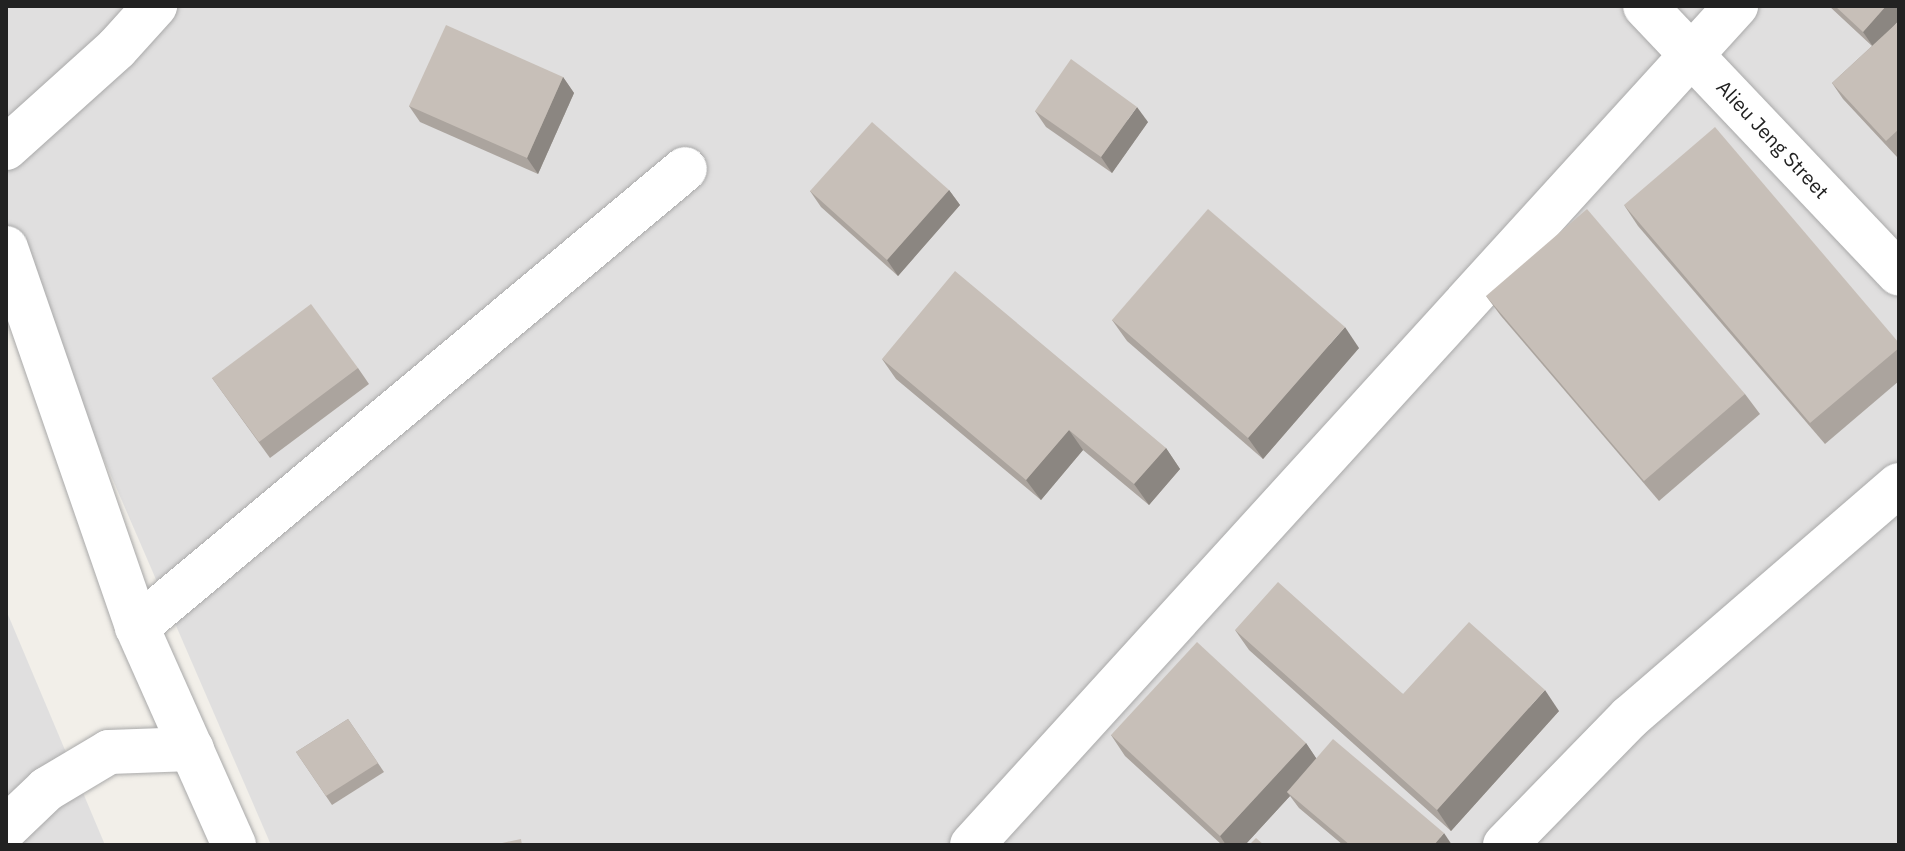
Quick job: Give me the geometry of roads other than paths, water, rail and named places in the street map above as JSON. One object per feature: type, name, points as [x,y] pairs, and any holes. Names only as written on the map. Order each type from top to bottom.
[{"type":"street","points":[[6,148],[117,48],[155,6]]},
{"type":"street","name":"Alieu Jeng Street","points":[[1645,6],[1899,274]]},
{"type":"street","points":[[972,845],[1736,6]]},
{"type":"street","points":[[137,627],[685,169]]},
{"type":"street","points":[[6,248],[137,627],[234,845]]},
{"type":"street","points":[[1505,845],[1630,717],[1899,485]]},
{"type":"street","points":[[6,828],[47,789],[109,752],[192,749]]}]
